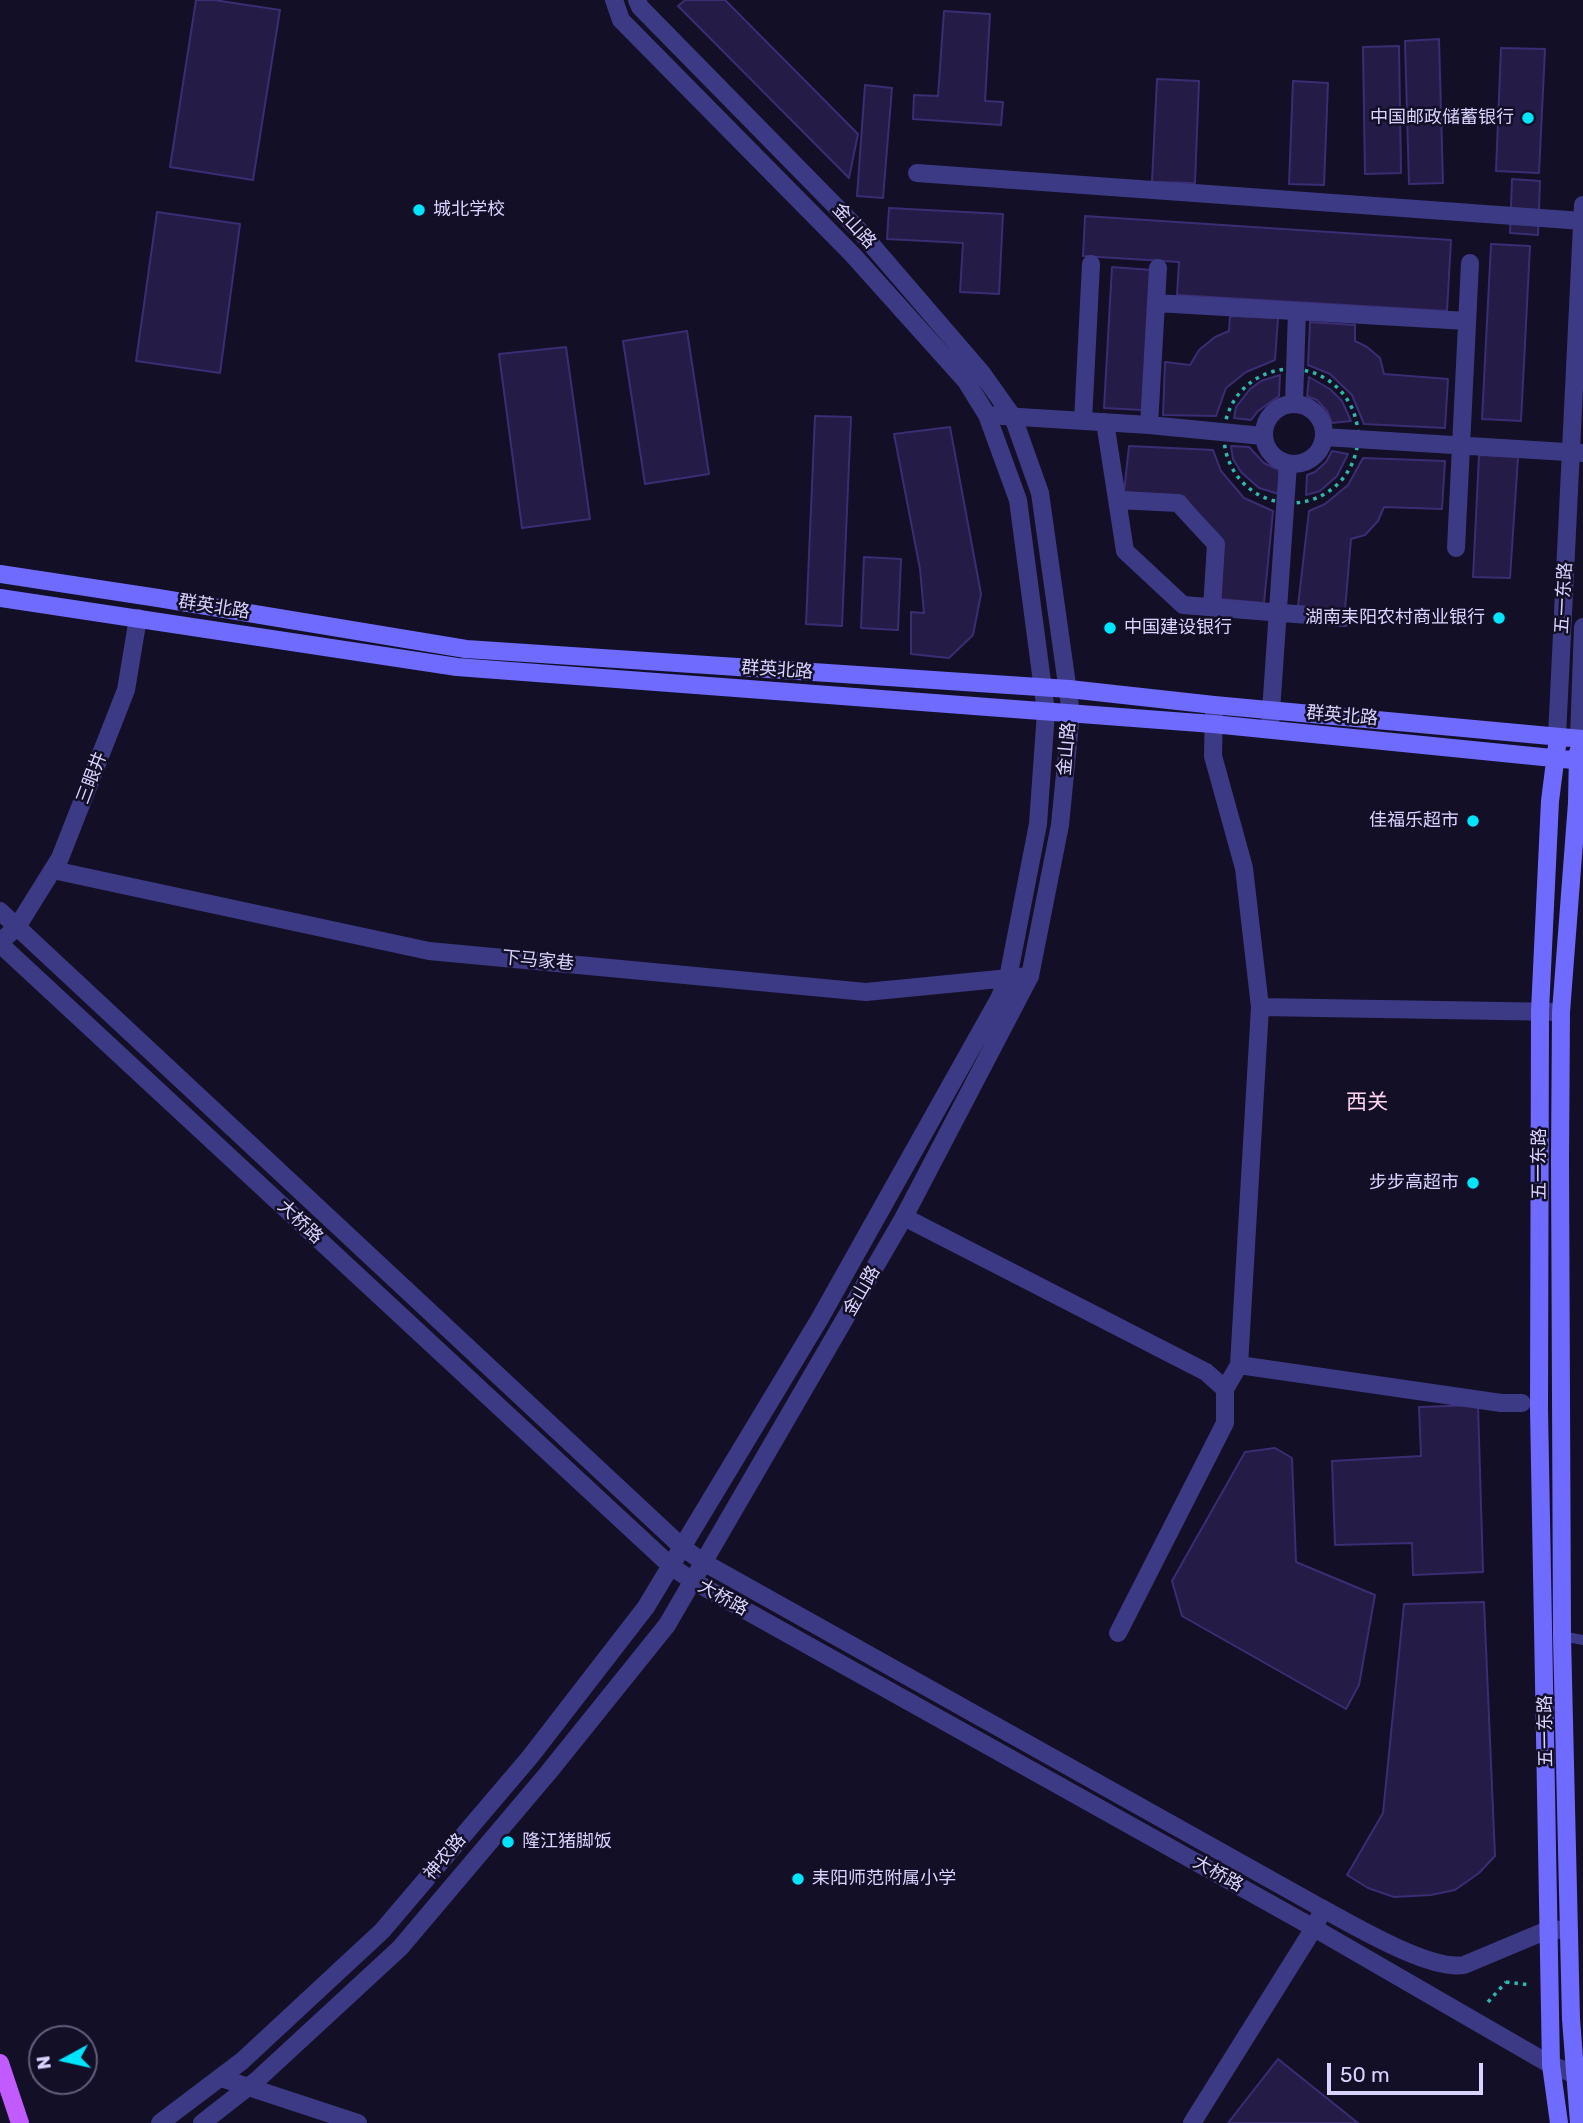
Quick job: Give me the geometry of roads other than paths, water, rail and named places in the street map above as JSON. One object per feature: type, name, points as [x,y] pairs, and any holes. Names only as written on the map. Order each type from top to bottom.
[{"type":"main road","name":"群英北路","points":[[0,574],[158,597],[466,649],[1069,689],[1213,715],[1270,729],[1581,761]]},
{"type":"main road","name":"群英北路","points":[[0,598],[457,667],[1046,712],[1213,715],[1272,710],[1581,739]]},
{"type":"main road","name":"五一东路","points":[[1557,736],[1550,801],[1540,1011],[1539,1409],[1551,2065],[1559,2123]]},
{"type":"main road","name":"五一东路","points":[[1579,2123],[1574,2074],[1577,2018],[1571,1930],[1562,1636],[1561,1012],[1581,739]]},
{"type":"main road","points":[[0,2063],[18,2118]]},
{"type":"street","name":"金山路","points":[[614,0],[621,19],[852,254],[966,381],[987,415],[1018,499],[1046,712],[1038,824],[1008,978],[999,999],[819,1320],[682,1548]]},
{"type":"street","name":"金山路","points":[[637,0],[640,7],[858,229],[981,372],[1013,416],[1040,493],[1071,713],[1060,825],[1030,976],[904,1217],[704,1562]]},
{"type":"street","points":[[917,173],[1583,221]]},
{"type":"street","name":"五一东路","points":[[1557,736],[1577,452],[1583,205]]},
{"type":"street","points":[[1456,548],[1470,263]]},
{"type":"street","points":[[1083,421],[1091,264]]},
{"type":"street","points":[[1149,425],[1158,268]]},
{"type":"street","points":[[1156,303],[1467,321]]},
{"type":"street","points":[[1294,403],[1297,311]]},
{"type":"street","points":[[1294,403],[1309,407],[1323,424],[1324,437],[1318,453],[1301,464],[1288,464],[1272,455],[1263,436],[1273,411],[1294,403]]},
{"type":"street","points":[[987,415],[1149,425],[1263,436]]},
{"type":"street","points":[[1105,422],[1125,551],[1183,605],[1345,618]]},
{"type":"street","points":[[1324,437],[1577,452]]},
{"type":"street","points":[[1270,729],[1288,464]]},
{"type":"street","points":[[1117,500],[1178,503],[1216,544],[1212,608]]},
{"type":"street","name":"三眼井","points":[[0,943],[17,927],[60,858],[126,690],[138,618]]},
{"type":"street","name":"五一东路","points":[[1581,739],[1583,627]]},
{"type":"street","points":[[1118,1633],[1225,1423],[1225,1390],[1239,1364],[1260,1007],[1244,868],[1213,756],[1213,715]]},
{"type":"street","name":"下马家巷","points":[[53,870],[429,951],[866,992],[1030,976]]},
{"type":"street","name":"大桥路","points":[[0,911],[682,1548],[1323,1909],[1425,1959],[1452,1967],[1464,1965],[1550,1929],[1571,1930]]},
{"type":"street","name":"大桥路","points":[[0,943],[672,1567],[692,1581],[1314,1928],[1551,2065],[1574,2074]]},
{"type":"street","points":[[1260,1007],[1561,1012]]},
{"type":"street","points":[[904,1217],[1206,1372],[1225,1390]]},
{"type":"street","points":[[1239,1364],[1501,1403],[1522,1403]]},
{"type":"street","name":"神农路","points":[[160,2123],[242,2061],[382,1931],[530,1757],[646,1607],[682,1548]]},
{"type":"street","name":"神农路","points":[[202,2123],[249,2087],[400,1948],[548,1773],[667,1625],[704,1562]]},
{"type":"street","points":[[1192,2123],[1314,1928],[1323,1909]]},
{"type":"street","points":[[220,2078],[358,2123]]},
{"type":"street","points":[[18,2118],[32,2123]]},
{"type":"lane","points":[[1562,1636],[1583,1640]]},
{"type":"place","name":"中国邮政储蓄银行","points":[[1528,118]]},
{"type":"place","name":"城北学校","points":[[419,210]]},
{"type":"place","name":"湖南耒阳农村商业银行","points":[[1499,618]]},
{"type":"place","name":"中国建设银行","points":[[1110,628]]},
{"type":"place","name":"佳福乐超市","points":[[1473,821]]},
{"type":"place","name":"步步高超市","points":[[1473,1183]]},
{"type":"place","name":"隆江猪脚饭","points":[[508,1842]]},
{"type":"place","name":"耒阳师范附属小学","points":[[798,1879]]},
{"type":"district","name":"西关","points":[[1367,1103]]}]
